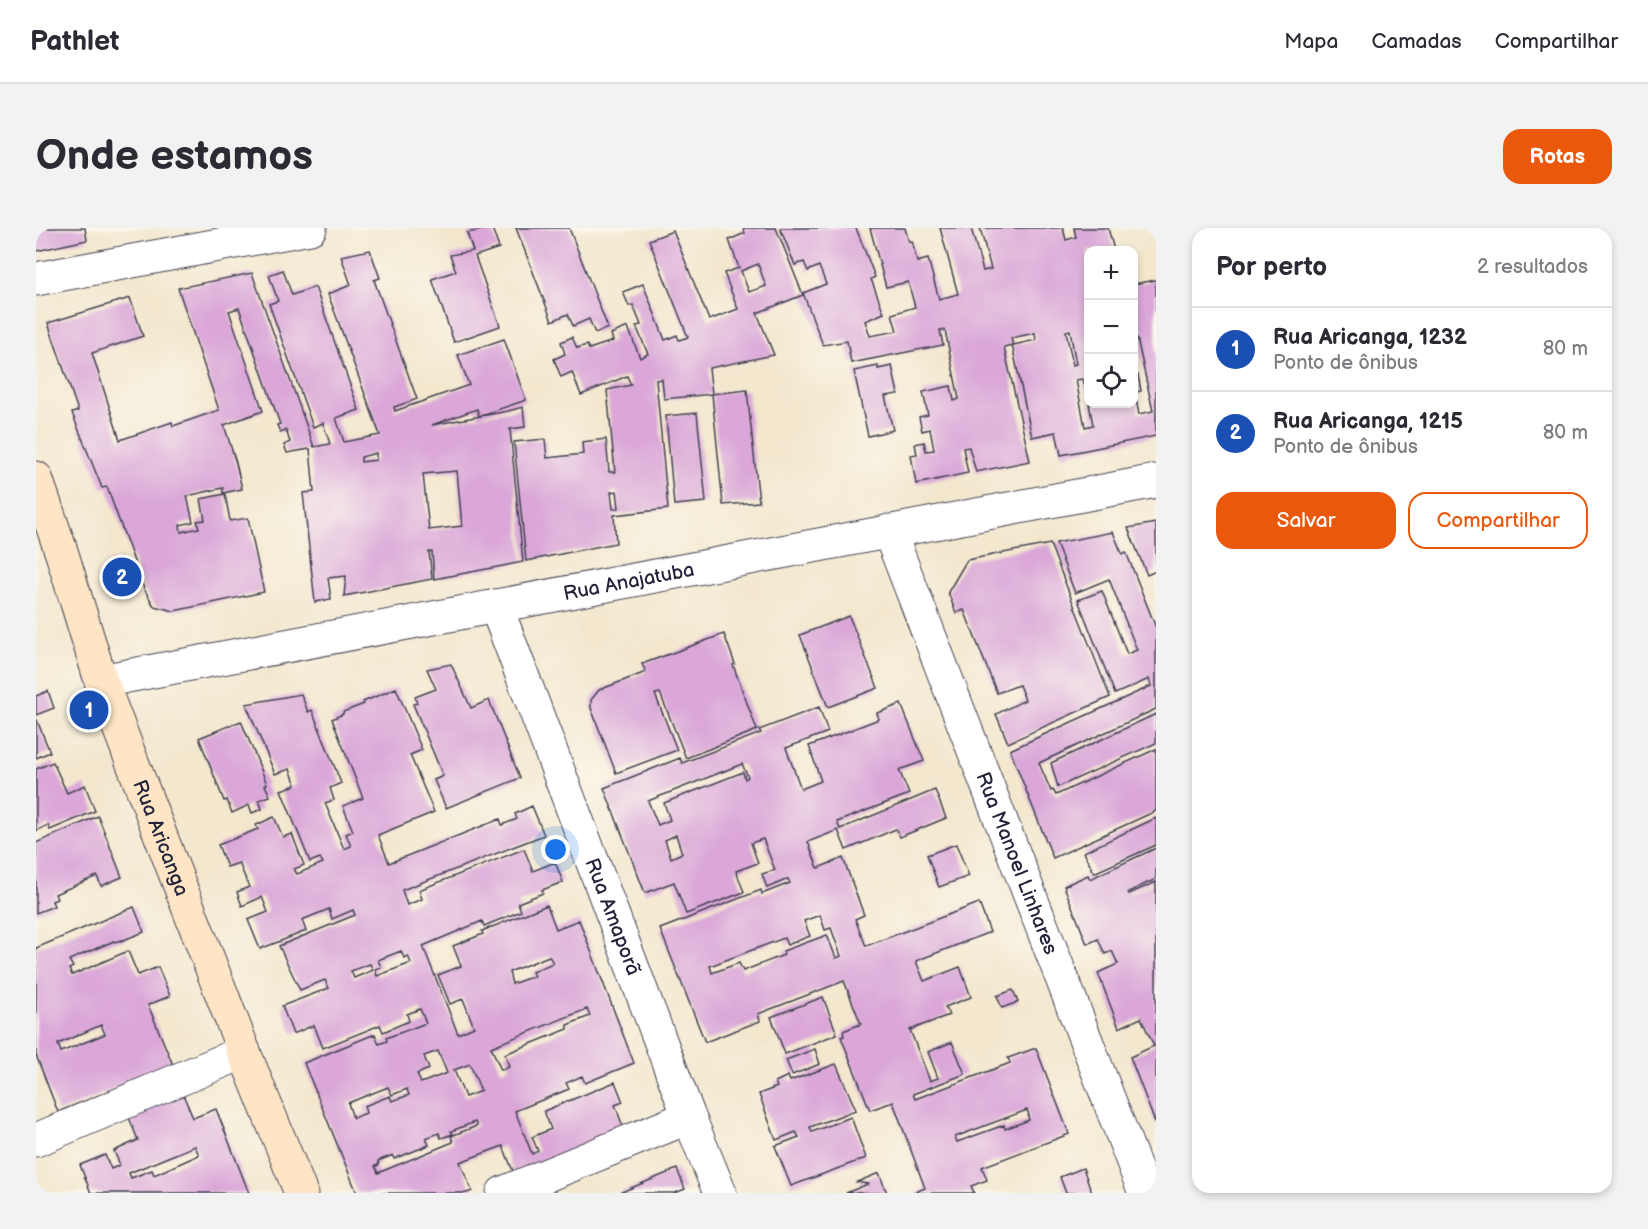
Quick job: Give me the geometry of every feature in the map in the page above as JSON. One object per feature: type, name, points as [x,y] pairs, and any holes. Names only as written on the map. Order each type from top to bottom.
[{"type":"street","points":[[36,279],[310,228]]},
{"type":"street","name":"Rua Aricanga","points":[[36,478],[101,681],[301,1193]]},
{"type":"street","name":"Rua Anajatuba","points":[[101,681],[1156,481]]},
{"type":"street","name":"Rua Manoel Linhares","points":[[889,531],[1145,1193]]},
{"type":"street","name":"Rua Amaporã","points":[[496,606],[689,1117],[720,1193]]},
{"type":"street","points":[[36,1140],[244,1052]]},
{"type":"street","points":[[503,1193],[689,1117]]},
{"type":"building","points":[[36,228],[85,228],[87,240],[36,251]]},
{"type":"building","points":[[492,228],[499,248],[475,256],[500,326],[454,342],[432,279],[456,271],[450,255],[473,251],[467,233]]},
{"type":"building","points":[[516,228],[569,228],[608,328],[595,333],[589,319],[573,326],[568,314],[552,321]]},
{"type":"building","points":[[743,228],[776,228],[803,295],[757,313],[774,355],[709,368],[712,394],[664,399],[662,379],[656,380],[668,509],[614,515],[616,543],[526,561],[514,442],[545,439],[547,458],[583,454],[582,442],[606,439],[609,472],[615,472],[607,390],[631,385],[627,376],[581,395],[572,372],[561,377],[554,359],[565,354],[561,342],[572,337],[577,348],[587,345],[589,349],[613,341],[611,334],[628,327],[640,358],[648,354],[636,326],[641,325],[633,305],[629,306],[623,292],[643,284],[665,340],[677,335],[679,340],[688,337],[649,240],[673,231],[709,320],[738,309],[724,273],[739,268],[729,240],[745,233]],"holes":[[[758,264],[766,286],[749,292],[741,271]],[[617,491],[619,508],[613,509],[611,492]]]},
{"type":"building","points":[[780,228],[856,228],[875,277],[871,279],[884,313],[865,321],[870,336],[897,331],[892,314],[915,307],[908,282],[886,287],[870,228],[905,228],[909,242],[912,241],[917,262],[928,259],[939,299],[958,294],[940,228],[971,228],[983,271],[991,269],[980,228],[1063,228],[1066,240],[1076,237],[1074,228],[1108,228],[1113,246],[1084,246],[1084,383],[1083,379],[1076,380],[1085,427],[1093,425],[1090,408],[1138,408],[1139,414],[1153,411],[1138,343],[1138,283],[1156,280],[1156,436],[1061,455],[1056,432],[1032,437],[1012,345],[1004,347],[1030,461],[976,472],[969,447],[963,448],[968,473],[916,484],[911,455],[917,454],[915,444],[924,442],[926,451],[934,450],[930,429],[922,431],[919,417],[928,415],[923,392],[951,386],[954,401],[959,399],[945,330],[940,330],[943,345],[851,363],[847,341],[823,345],[803,293],[826,284],[819,266],[808,271],[804,262],[795,265]],"holes":[[[1070,330],[1076,364],[1073,365],[1066,332]],[[1035,333],[1036,340],[1013,345],[1011,338]]]},
{"type":"building","points":[[370,250],[380,278],[374,280],[417,399],[394,407],[395,411],[469,385],[458,355],[504,339],[526,400],[479,416],[477,409],[432,425],[508,411],[523,407],[525,427],[510,429],[523,562],[434,579],[432,552],[429,552],[432,579],[344,596],[346,576],[328,578],[331,599],[315,602],[303,493],[314,492],[310,449],[287,453],[284,445],[290,442],[286,430],[280,432],[277,425],[280,424],[239,308],[229,311],[263,411],[224,425],[242,489],[223,493],[223,488],[187,496],[193,522],[180,525],[181,532],[199,528],[197,521],[205,520],[201,499],[225,494],[230,521],[248,518],[264,592],[174,611],[154,606],[144,589],[107,487],[102,488],[72,413],[78,411],[48,323],[130,298],[143,336],[92,353],[120,440],[172,422],[173,426],[219,410],[178,288],[252,273],[314,447],[330,444],[323,423],[313,427],[269,304],[278,301],[269,275],[283,270],[292,295],[315,287],[359,410],[336,418],[344,442],[380,435],[328,294],[351,285],[341,256]],"holes":[[[376,453],[376,460],[361,462],[361,457]],[[457,471],[462,526],[429,530],[423,474]]]},
{"type":"building","points":[[878,366],[878,369],[892,366],[898,394],[885,396],[893,430],[868,436],[854,371]]},
{"type":"building","points":[[1138,375],[1141,391],[1138,392]]},
{"type":"building","points":[[747,390],[759,502],[723,505],[712,394]]},
{"type":"building","points":[[697,413],[706,502],[674,505],[666,416]]},
{"type":"building","points":[[1156,523],[1156,571],[1147,575],[1128,528]]},
{"type":"building","points":[[1113,532],[1122,554],[1126,552],[1156,628],[1156,709],[1039,763],[1051,791],[1053,790],[1056,795],[1156,749],[1156,811],[1053,858],[1010,750],[1151,686],[1149,679],[1115,694],[1078,600],[1102,591],[1127,654],[1137,650],[1109,579],[1075,593],[1056,543]]},
{"type":"building","points":[[1050,544],[1110,697],[1008,743],[996,714],[1025,700],[1019,685],[997,693],[964,610],[956,613],[948,592],[967,560]]},
{"type":"building","points":[[849,616],[878,688],[828,707],[800,635]]},
{"type":"building","points":[[724,634],[757,730],[686,758],[660,693],[655,694],[677,750],[616,773],[591,708],[591,700],[599,690],[646,672],[642,664]]},
{"type":"building","points":[[451,664],[471,708],[489,700],[520,778],[446,808],[434,780],[443,776],[413,704],[417,703],[415,697],[436,689],[427,669]]},
{"type":"building","points":[[396,688],[422,750],[410,755],[434,812],[378,835],[389,863],[500,819],[502,825],[517,819],[515,814],[532,806],[544,835],[402,890],[407,905],[422,899],[419,890],[524,849],[533,871],[555,862],[563,882],[518,903],[521,911],[484,926],[482,921],[423,946],[458,1034],[474,1027],[463,999],[450,1004],[438,975],[461,966],[453,946],[483,934],[482,931],[547,905],[556,929],[579,920],[634,1063],[585,1083],[582,1076],[566,1083],[569,1089],[515,1111],[532,1154],[538,1151],[532,1137],[551,1129],[544,1111],[615,1082],[623,1102],[615,1105],[625,1132],[515,1176],[503,1146],[460,1162],[472,1191],[467,1193],[357,1193],[304,1063],[375,1034],[379,1044],[387,1041],[386,1038],[426,1023],[420,1009],[407,1014],[409,1021],[383,1032],[380,1025],[323,1048],[314,1025],[293,1034],[282,1006],[329,988],[325,980],[300,990],[279,946],[355,915],[353,910],[332,919],[329,909],[302,920],[306,931],[260,949],[248,920],[268,912],[262,897],[242,906],[237,892],[249,887],[239,863],[227,867],[218,845],[258,829],[256,825],[274,817],[283,837],[292,834],[304,865],[294,869],[297,874],[323,863],[320,858],[310,862],[281,790],[296,785],[290,769],[275,774],[246,704],[301,694],[308,712],[312,710],[341,783],[330,788],[334,800],[325,803],[344,849],[351,846],[346,834],[353,831],[343,806],[363,798],[332,719],[364,704],[363,702]],"holes":[[[401,951],[404,958],[408,956],[411,963],[377,976],[375,969],[381,967],[378,960]],[[549,956],[553,963],[532,972],[534,976],[512,984],[509,972]],[[370,964],[373,970],[354,978],[351,971]],[[587,1009],[590,1016],[567,1025],[568,1029],[505,1054],[509,1067],[501,1070],[491,1047]],[[438,1051],[447,1073],[421,1083],[417,1074],[429,1069],[424,1056]],[[470,1064],[481,1091],[465,1097],[454,1070]],[[388,1087],[392,1095],[407,1089],[409,1095],[392,1101],[390,1096],[364,1106],[366,1113],[353,1118],[348,1103]],[[475,1122],[477,1126],[451,1136],[453,1142],[378,1173],[375,1166],[379,1165],[378,1161],[393,1155],[394,1159],[429,1145],[426,1138],[439,1133],[441,1138],[453,1134],[451,1131]]]},
{"type":"building","points":[[48,691],[54,708],[36,715],[36,696]]},
{"type":"building","points":[[901,704],[924,761],[899,770],[909,794],[837,822],[840,829],[935,790],[946,818],[900,837],[896,829],[846,850],[838,830],[808,842],[818,868],[843,858],[864,915],[855,919],[866,946],[979,903],[990,932],[916,961],[924,981],[960,967],[971,997],[945,1007],[949,1015],[910,1030],[930,1081],[938,1078],[928,1052],[952,1042],[965,1074],[913,1094],[915,1099],[1010,1063],[1008,1058],[1036,1048],[1069,1134],[982,1167],[987,1180],[971,1186],[974,1193],[913,1193],[925,1188],[893,1102],[870,1110],[841,1037],[844,1036],[843,1031],[861,1024],[844,981],[758,1014],[760,1021],[705,1042],[660,929],[761,890],[762,894],[790,883],[788,879],[767,888],[762,874],[775,870],[763,839],[751,843],[758,863],[736,871],[744,892],[686,914],[674,882],[645,893],[604,788],[680,758],[682,763],[761,733],[759,730],[819,707],[828,732],[786,748],[801,789],[821,781],[809,746],[879,719],[877,713]],"holes":[[[742,764],[748,777],[745,779],[743,772],[664,803],[670,820],[658,825],[648,801]],[[676,835],[682,853],[671,858],[665,840]],[[820,915],[825,930],[831,928],[841,956],[836,958],[827,935],[783,951],[784,955],[743,971],[739,963],[712,973],[710,966],[784,938],[787,945],[810,936],[804,921]],[[1027,1110],[1029,1115],[1029,1120],[1005,1129],[1004,1125],[957,1142],[955,1137]]]},
{"type":"building","points":[[1156,714],[1156,743],[1058,787],[1051,763]]},
{"type":"building","points":[[36,718],[50,752],[36,758]]},
{"type":"building","points":[[241,721],[270,796],[259,800],[262,809],[252,813],[249,805],[232,813],[227,800],[224,801],[199,738]]},
{"type":"building","points":[[53,762],[67,793],[85,785],[95,811],[50,830],[48,825],[36,831],[36,769]]},
{"type":"building","points":[[98,816],[122,877],[101,886],[97,876],[55,894],[57,899],[52,901],[54,906],[36,913],[36,843]]},
{"type":"building","points":[[1156,818],[1156,845],[1094,873],[1084,852]]},
{"type":"building","points":[[956,844],[969,876],[939,887],[927,855]]},
{"type":"building","points":[[1156,848],[1156,879],[1128,892],[1129,894],[1156,882],[1156,1125],[1130,1057],[1154,1046],[1141,1018],[1119,1028],[1098,973],[1118,964],[1112,951],[1105,954],[1098,939],[1087,944],[1064,886],[1088,875],[1090,879]]},
{"type":"building","points":[[134,907],[144,932],[121,941],[114,941],[69,960],[73,967],[69,969],[72,975],[128,951],[138,975],[158,967],[170,996],[148,1005],[173,1065],[58,1112],[36,1055],[36,948]],"holes":[[[101,1025],[105,1034],[61,1052],[58,1044]]]},
{"type":"building","points":[[1013,990],[1018,1002],[1002,1008],[997,996]]},
{"type":"building","points":[[823,997],[837,1034],[785,1054],[771,1017]]},
{"type":"building","points":[[815,1049],[820,1064],[792,1075],[786,1060]]},
{"type":"building","points":[[836,1064],[856,1110],[810,1127],[812,1132],[851,1117],[866,1158],[791,1186],[775,1146],[799,1137],[796,1132],[776,1140],[759,1094],[777,1087],[775,1082],[788,1076],[790,1081]]},
{"type":"building","points":[[182,1092],[193,1118],[216,1109],[249,1193],[91,1193],[80,1165],[105,1155],[111,1169],[120,1165],[114,1151],[138,1140],[128,1115]],"holes":[[[195,1146],[199,1155],[154,1175],[152,1170],[131,1178],[129,1173]]]},
{"type":"building","points":[[1083,1168],[1092,1193],[1066,1193],[1060,1177]]},
{"type":"building","points":[[677,1169],[685,1189],[675,1193],[619,1193]]},
{"type":"building","points":[[879,1173],[887,1193],[846,1193],[868,1184],[857,1182]]},
{"type":"place","name":"Rua Aricanga, 1215","points":[[122,577]]},
{"type":"place","name":"Rua Aricanga, 1232","points":[[89,710]]}]
